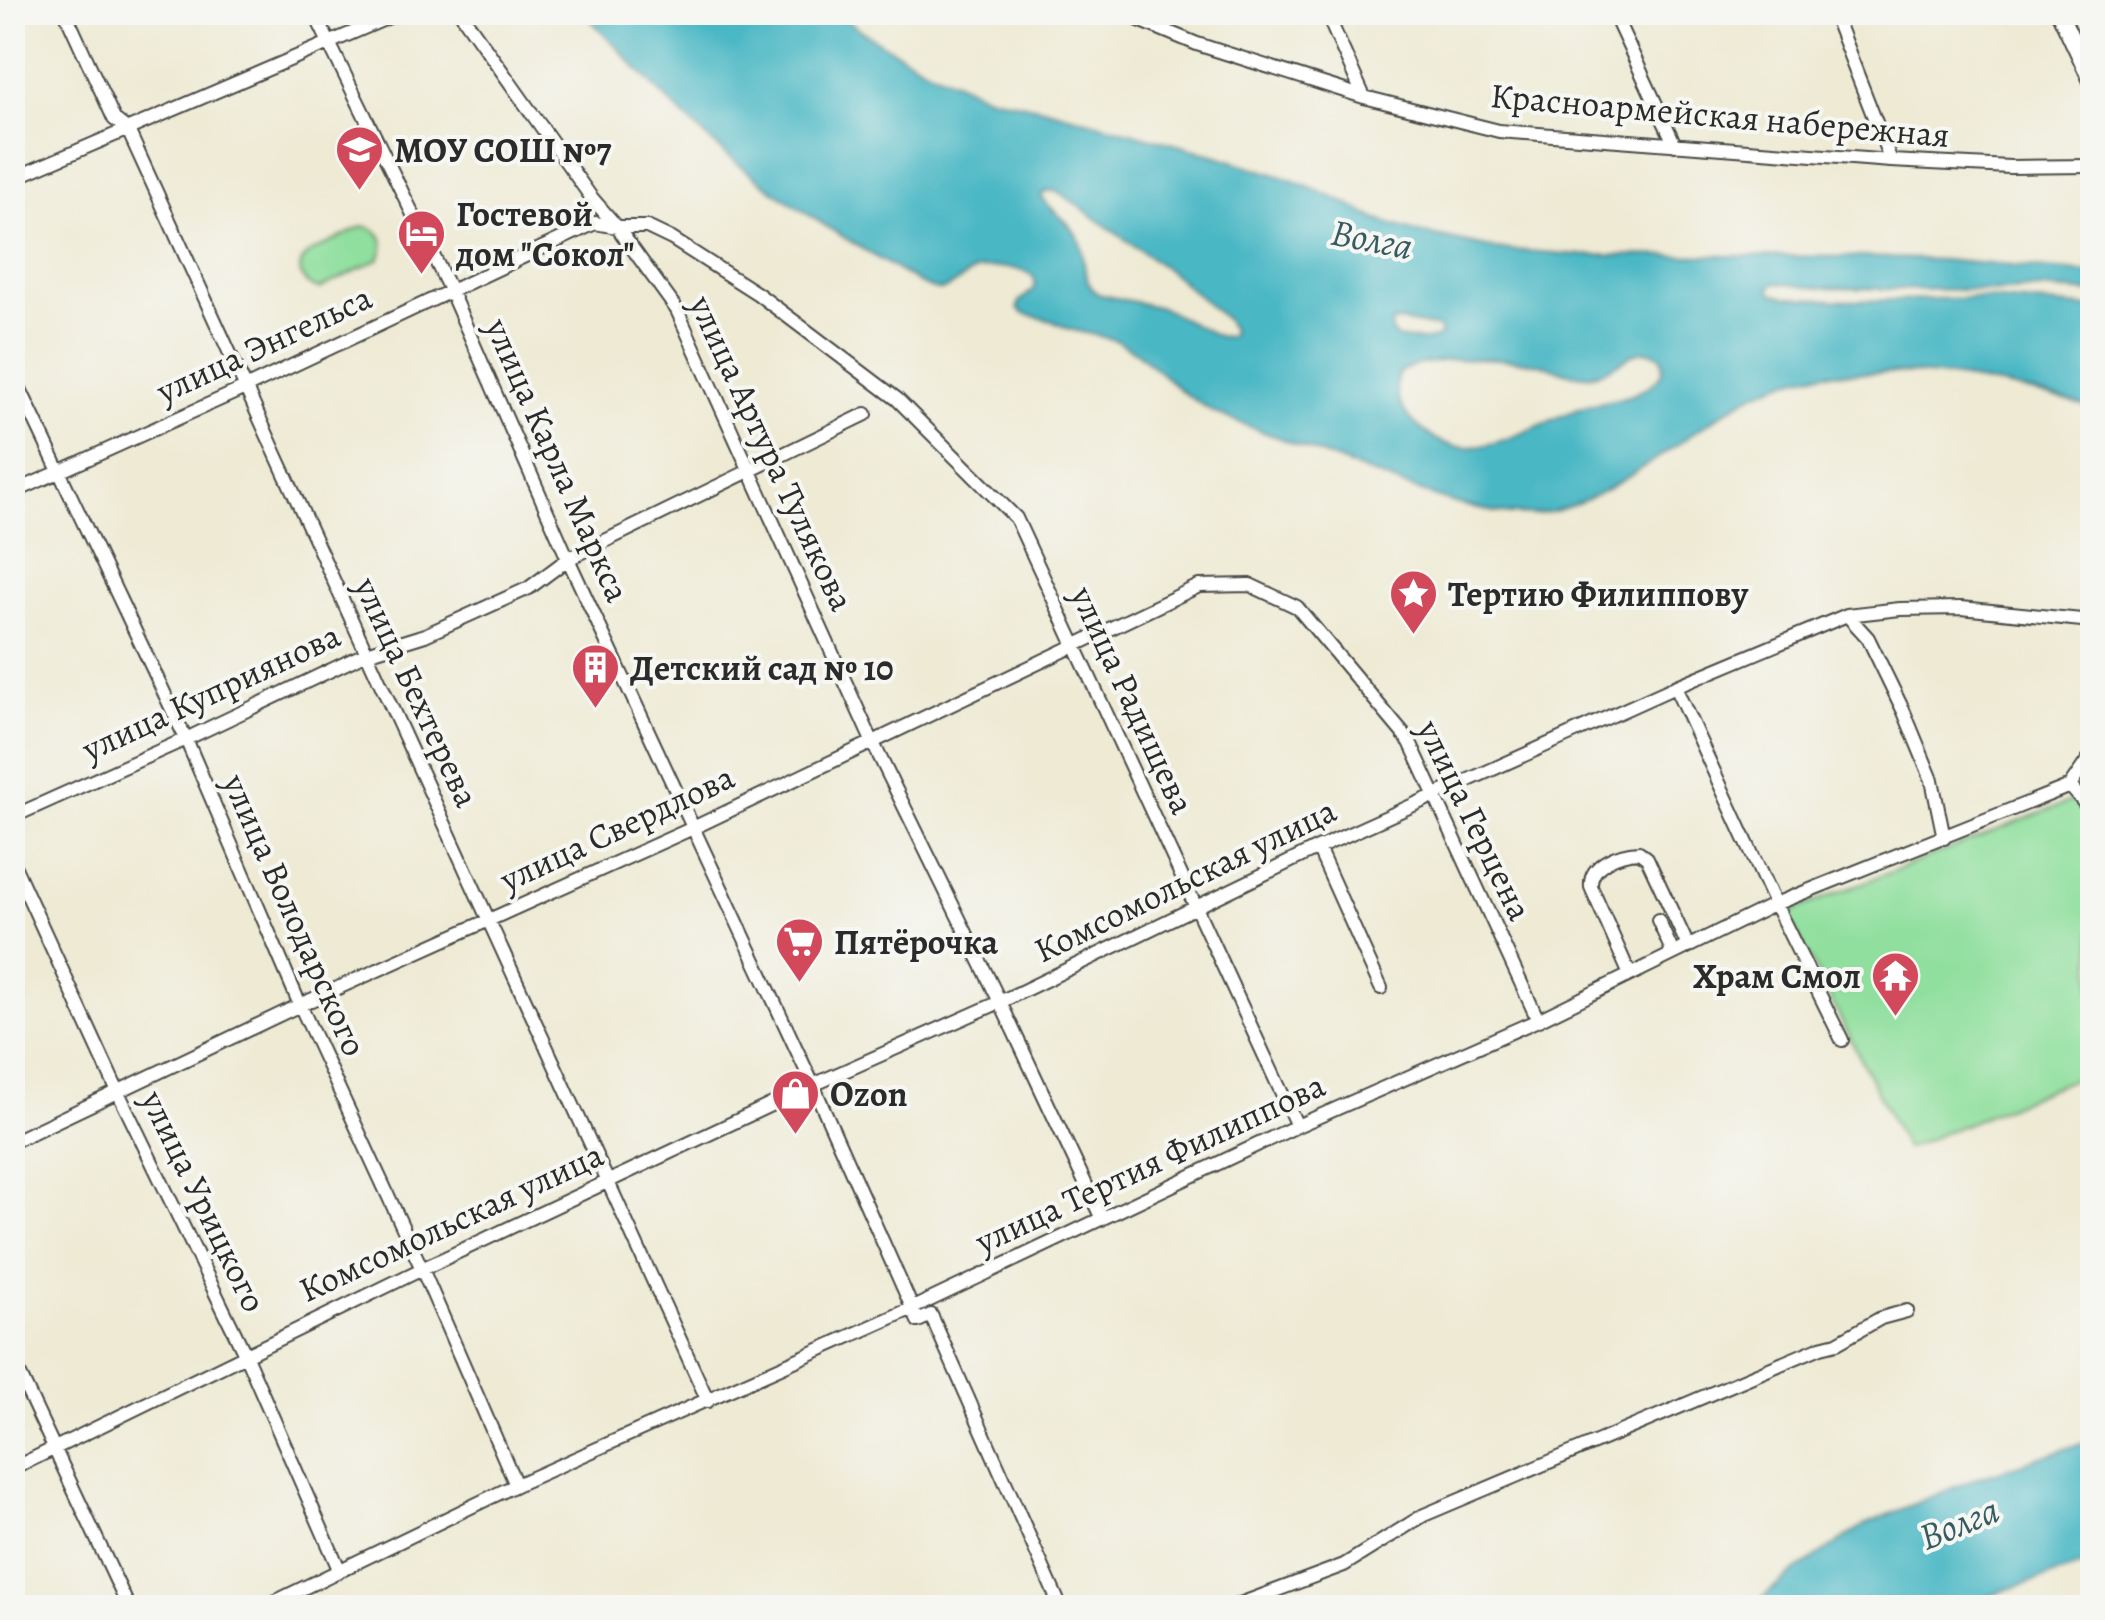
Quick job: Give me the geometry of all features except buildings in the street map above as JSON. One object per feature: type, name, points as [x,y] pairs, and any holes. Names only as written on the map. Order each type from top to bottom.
[{"type":"main road","points":[[2060,12],[2092,82]]},
{"type":"street","name":"улица Бехтерева","points":[[65,12],[114,119],[128,130],[708,1401]]},
{"type":"street","name":"улица Карла Маркса","points":[[314,12],[450,290],[568,560],[813,1085],[914,1312]]},
{"type":"street","points":[[12,179],[401,12]]},
{"type":"street","name":"улица Артура Тулякова","points":[[460,12],[676,310],[872,742],[1102,1219]]},
{"type":"street","name":"Красноармейская набережная","points":[[1120,12],[1196,44],[1364,97],[1499,132],[2010,168],[2092,166]]},
{"type":"street","points":[[1326,12],[1364,97]]},
{"type":"street","points":[[1612,12],[1676,146]]},
{"type":"street","points":[[1833,12],[1891,161]]},
{"type":"street","name":"улица Энгельса","points":[[12,493],[595,223],[617,227]]},
{"type":"street","name":"улица Радищева","points":[[617,227],[647,227],[660,233],[758,294],[897,399],[1016,518],[1297,1126]]},
{"type":"street","name":"улица Володарского","points":[[12,372],[186,739],[516,1485]]},
{"type":"street","name":"улица Куприянова","points":[[12,817],[366,653],[425,635],[529,588],[568,560],[866,414]]},
{"type":"street","name":"улица Свердлова","points":[[12,1142],[300,1004],[693,828],[1199,586],[1250,584]]},
{"type":"street","name":"улица Герцена","points":[[1250,584],[1297,607],[1410,742],[1538,1020]]},
{"type":"street","name":"Комсомольская улица","points":[[12,1469],[422,1269],[813,1085],[1000,1002],[1318,848],[1674,687],[1848,615],[1900,608],[1961,608],[2092,621]]},
{"type":"street","points":[[1848,615],[1868,638],[1904,712],[1932,780],[1944,838]]},
{"type":"street","points":[[1674,687],[1842,1040]]},
{"type":"street","points":[[2092,754],[2070,786],[2092,812]]},
{"type":"street","name":"улица Тертия Филиппова","points":[[262,1608],[516,1485],[914,1312],[1297,1126],[1538,1020],[1774,904],[2070,786]]},
{"type":"street","points":[[1318,848],[1381,988]]},
{"type":"street","points":[[1630,975],[1591,887],[1590,878],[1596,867],[1604,863],[1631,852],[1640,852],[1647,858],[1688,946]]},
{"type":"street","name":"улица Урицкого","points":[[12,860],[116,1090],[244,1354],[339,1569]]},
{"type":"street","points":[[1658,920],[1673,953]]},
{"type":"street","points":[[914,1312],[918,1322],[931,1315],[1061,1608]]},
{"type":"street","points":[[1230,1608],[1344,1566],[1424,1515],[1837,1343],[1881,1318],[1907,1312]]},
{"type":"street","points":[[12,1358],[129,1608]]},
{"type":"green space","points":[[363,226],[375,230],[382,238],[379,259],[319,289],[304,280],[301,266],[306,255]]},
{"type":"green space","points":[[2081,797],[2092,812],[2092,1071],[1906,1149],[1787,913]]},
{"type":"water","name":"Волга","points":[[584,13],[836,13],[925,68],[987,96],[1214,155],[1289,179],[1378,220],[1496,249],[1582,255],[1943,260],[2092,273],[2092,293],[2038,289],[1992,292],[1819,288],[1777,283],[1770,287],[1772,293],[1785,297],[1847,301],[1976,298],[2092,308],[2092,408],[2034,392],[1944,376],[1883,372],[1815,374],[1779,383],[1745,399],[1610,488],[1561,509],[1517,514],[1449,501],[1213,412],[1115,340],[1022,313],[1019,302],[1035,284],[1034,278],[1021,270],[983,269],[942,290],[919,283],[817,220],[743,168],[684,116]],"holes":[[[1046,191],[1065,196],[1177,277],[1226,320],[1232,334],[1217,336],[1162,308],[1098,294],[1086,276],[1079,240],[1041,196]],[[1393,322],[1438,328],[1441,335],[1425,340],[1397,338],[1392,331]],[[1643,351],[1661,356],[1661,374],[1646,388],[1476,447],[1453,446],[1432,436],[1408,416],[1397,396],[1399,373],[1427,363],[1508,360],[1585,375],[1601,372]]]},
{"type":"water","name":"Волга","points":[[2092,1440],[2092,1563],[1963,1607],[1751,1607],[1794,1572],[1866,1524],[1974,1479]]},
{"type":"place","name":"МОУ СОШ №7","points":[[359,192]]},
{"type":"place","name":"Гостевой дом \"Сокол\"","points":[[421,276]]},
{"type":"place","name":"Тертию Филиппову","points":[[1413,636]]},
{"type":"place","name":"Детский сад № 10","points":[[595,710]]},
{"type":"place","name":"Пятёрочка","points":[[799,984]]},
{"type":"place","name":"Храм Смол","points":[[1896,1018]]},
{"type":"place","name":"Ozon","points":[[795,1136]]}]
